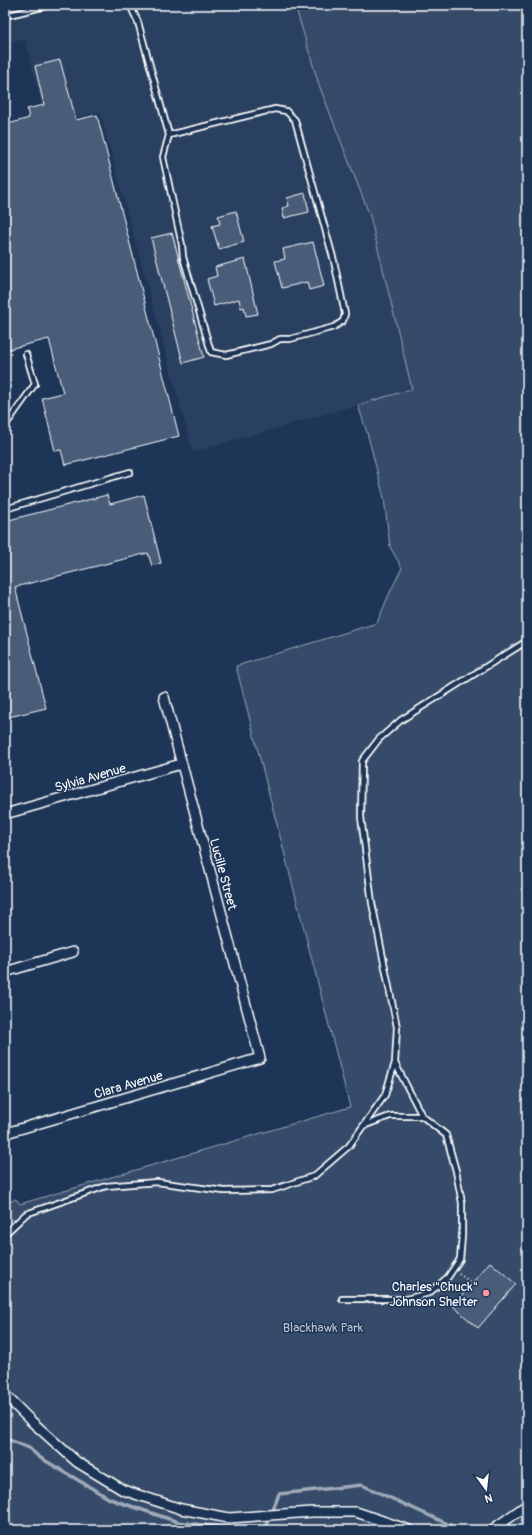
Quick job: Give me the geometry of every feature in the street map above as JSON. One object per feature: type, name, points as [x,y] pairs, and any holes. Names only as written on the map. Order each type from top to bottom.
[{"type":"street","name":"Lucille Street","points":[[164,697],[260,1058]]},
{"type":"street","name":"Sylvia Avenue","points":[[5,814],[181,764]]},
{"type":"street","points":[[5,972],[73,952]]},
{"type":"street","name":"Clara Avenue","points":[[6,1132],[260,1058]]},
{"type":"street","points":[[5,1396],[77,1462],[123,1490],[181,1509],[229,1518],[312,1512],[356,1512],[408,1530]]},
{"type":"street","points":[[492,1530],[527,1505]]},
{"type":"lane","points":[[5,16],[50,5]]},
{"type":"lane","points":[[130,5],[138,22],[169,135],[163,157],[182,245],[183,257],[211,352],[226,355],[256,348],[271,344],[280,339],[290,339],[334,327],[343,321],[345,314],[334,261],[295,120],[286,111],[275,109],[169,135]]},
{"type":"lane","points":[[5,426],[35,384],[26,354]]},
{"type":"lane","points":[[5,509],[130,472]]},
{"type":"lane","points":[[5,1234],[26,1214],[106,1186],[158,1182],[224,1191],[272,1190],[314,1176],[348,1146],[385,1095],[395,1063],[397,1027],[372,903],[361,817],[362,761],[379,739],[401,720],[527,641]]},
{"type":"lane","points":[[342,1299],[406,1299],[429,1293],[448,1277],[460,1260],[462,1203],[456,1171],[446,1135],[422,1116],[395,1063]]},
{"type":"lane","points":[[363,1126],[390,1116],[422,1116]]},
{"type":"path","points":[[453,1269],[472,1283]]},
{"type":"shaded area","points":[[5,5],[295,5],[319,85],[370,216],[412,389],[193,452],[100,112],[47,124],[25,39],[5,44]]},
{"type":"green space","name":"Blackhawk Park","points":[[295,5],[527,5],[527,1530],[5,1530],[5,1204],[16,1199],[20,1204],[350,1107],[236,666],[377,623],[402,568],[390,547],[384,498],[368,436],[358,405],[412,389],[370,216],[319,85]]},
{"type":"building","points":[[60,60],[76,120],[97,115],[179,436],[65,465],[61,450],[55,451],[42,398],[63,393],[49,339],[5,350],[5,125],[29,118],[27,109],[44,105],[35,66]]},
{"type":"building","points":[[305,193],[309,212],[284,218],[282,208],[289,206],[287,198]]},
{"type":"building","points":[[236,211],[244,242],[219,249],[212,226],[220,224],[218,216]]},
{"type":"building","points":[[172,233],[204,357],[183,363],[151,238]]},
{"type":"building","points":[[313,242],[324,286],[309,290],[307,282],[282,288],[275,261],[285,259],[283,249]]},
{"type":"building","points":[[245,259],[258,314],[246,316],[244,307],[241,308],[239,299],[214,306],[207,279],[217,276],[215,267]]},
{"type":"building","points":[[107,495],[110,504],[144,495],[161,563],[152,566],[148,553],[15,587],[46,708],[5,718],[5,521]]},
{"type":"building","name":"Charles \"Chuck\" Johnson Shelter","points":[[490,1262],[516,1284],[478,1328],[453,1306]]},
{"type":"waterway","points":[[5,1438],[29,1448],[39,1457],[110,1499],[178,1522],[247,1530]]},
{"type":"waterway","points":[[265,1530],[279,1494],[362,1485],[461,1530]]},
{"type":"place","name":"Charles \"Chuck\" Johnson Shelter","points":[[486,1293]]}]
